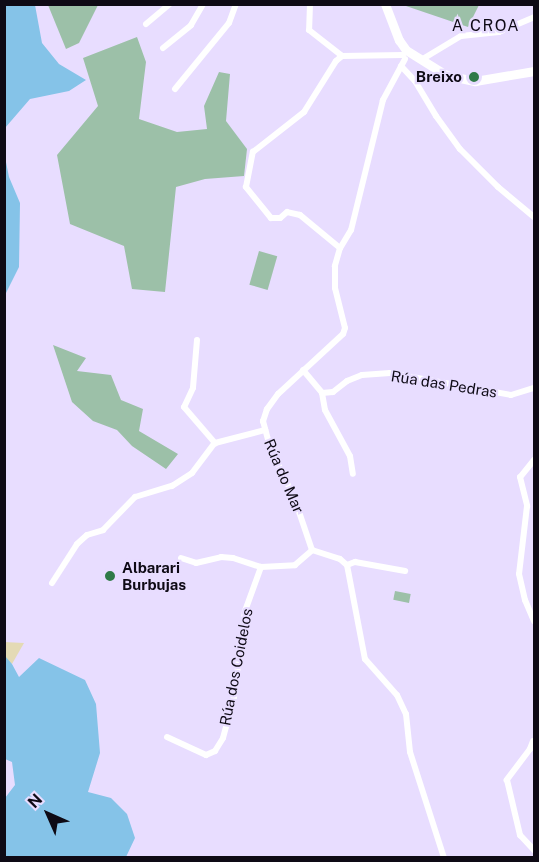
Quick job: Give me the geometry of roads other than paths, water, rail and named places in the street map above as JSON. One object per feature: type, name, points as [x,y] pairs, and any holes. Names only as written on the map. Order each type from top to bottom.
[{"type":"main road","points":[[385,4],[399,40],[409,56],[446,75],[464,80],[491,79],[534,71]]},
{"type":"street","points":[[146,24],[170,4]]},
{"type":"street","points":[[163,48],[191,25],[203,4]]},
{"type":"street","points":[[175,90],[229,23],[236,4]]},
{"type":"street","points":[[309,4],[309,30],[342,56],[409,56],[461,36],[499,32],[534,17]]},
{"type":"street","points":[[340,248],[300,215],[287,212],[280,218],[271,218],[246,187],[253,152],[303,112],[336,61],[342,56]]},
{"type":"street","name":"Rúa do Mar","points":[[312,550],[295,500],[263,421],[267,409],[303,370],[340,338],[345,328],[335,288],[335,266],[340,248],[351,230],[383,100],[401,66],[409,56]]},
{"type":"street","points":[[401,66],[415,81],[436,116],[460,149],[534,217]]},
{"type":"street","points":[[197,340],[193,388],[184,407],[215,443]]},
{"type":"street","points":[[303,370],[322,393],[325,410],[350,456],[353,474]]},
{"type":"street","name":"Rúa das Pedras","points":[[322,393],[333,392],[348,381],[363,375],[390,373],[511,395],[534,388]]},
{"type":"street","points":[[52,583],[77,544],[87,535],[103,530],[135,497],[172,486],[192,473],[215,443],[265,430]]},
{"type":"street","points":[[534,460],[520,477],[527,506],[519,574],[525,600],[534,621]]},
{"type":"street","points":[[181,558],[196,563],[210,562],[222,557],[233,558],[261,567],[295,565],[312,550],[340,559],[347,565],[365,659],[397,695],[406,714],[410,752],[444,858]]},
{"type":"street","points":[[347,565],[355,562],[405,570]]},
{"type":"street","name":"Rúa dos Coidelos","points":[[167,738],[206,755],[215,751],[223,738],[234,697],[246,611],[261,567]]},
{"type":"street","points":[[533,741],[531,749],[508,777],[507,784],[520,836],[534,850]]},
{"type":"water","points":[[5,4],[35,5],[42,43],[59,64],[86,80],[69,91],[30,99],[5,128]]},
{"type":"water","points":[[4,152],[9,177],[20,203],[19,267],[5,295]]},
{"type":"water","points":[[5,656],[19,677],[39,658],[85,680],[96,704],[100,753],[88,792],[111,798],[127,814],[135,838],[126,857],[5,857],[5,798],[15,785],[12,762],[5,759]]},
{"type":"place","name":"Breixo","points":[[474,77]]},
{"type":"place","name":"Albarari Burbujas","points":[[110,576]]},
{"type":"district","name":"A CROA","points":[[486,26]]}]
